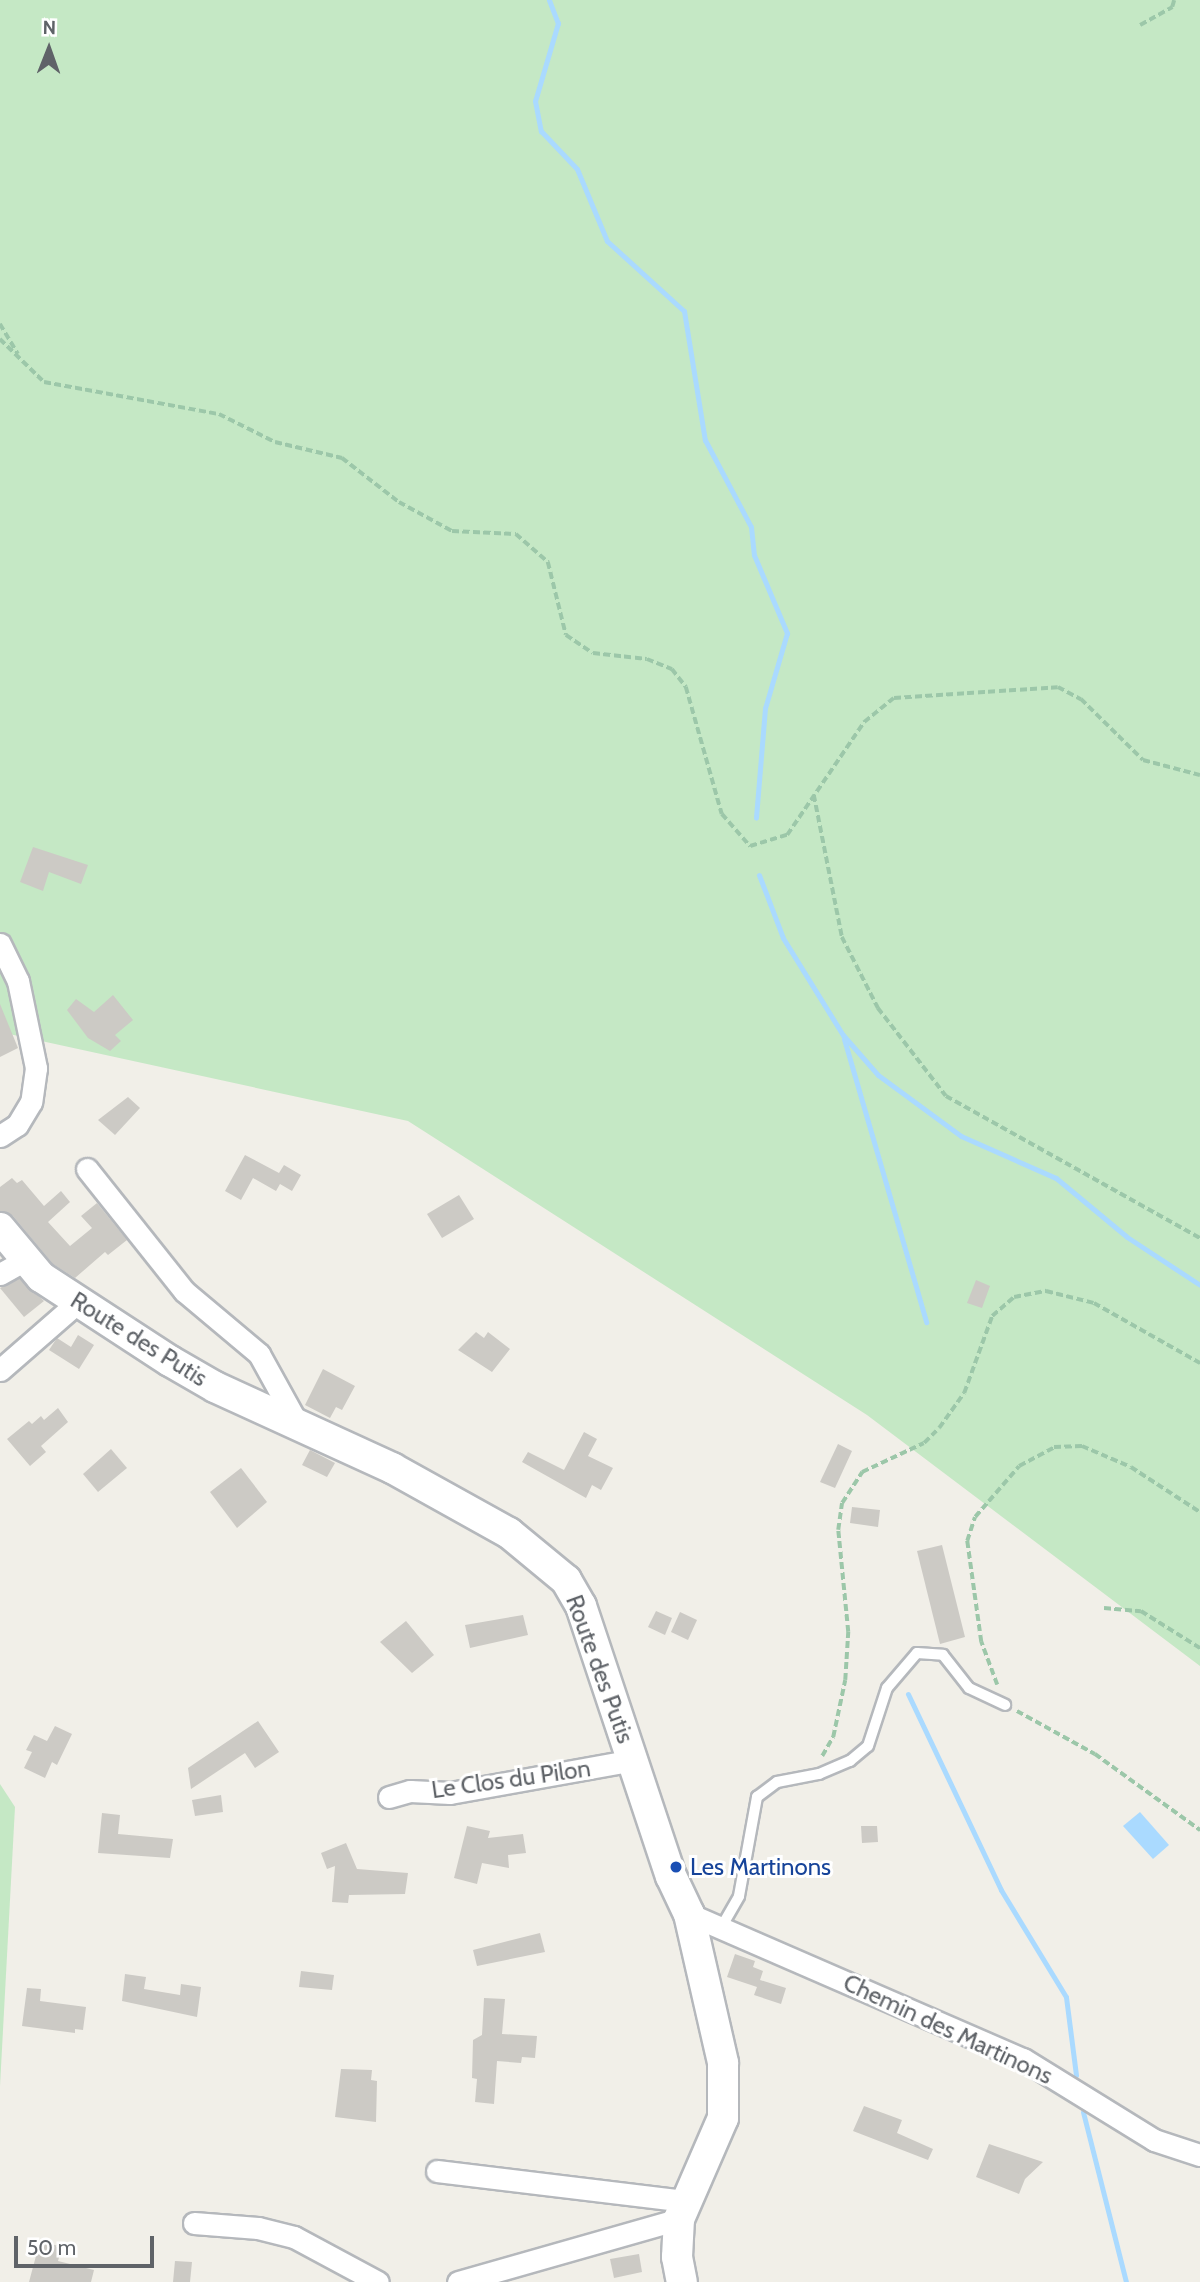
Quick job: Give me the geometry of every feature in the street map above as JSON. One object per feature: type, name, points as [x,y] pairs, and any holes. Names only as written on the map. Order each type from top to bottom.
[{"type":"street","points":[[0,944],[18,981],[36,1068],[31,1102],[17,1125],[0,1136]]},
{"type":"street","points":[[87,1169],[184,1292],[259,1354],[296,1421]]},
{"type":"street","name":"Route des Putis","points":[[0,1228],[12,1267],[41,1277],[215,1387],[296,1421],[509,1533],[566,1580],[581,1606],[671,1876],[689,1914],[723,2063],[726,2096],[723,2118],[683,2210],[677,2257],[682,2282]]},
{"type":"street","points":[[0,1370],[79,1301]]},
{"type":"street","name":"Le Clos du Pilon","points":[[389,1797],[410,1791],[450,1793],[633,1760]]},
{"type":"street","name":"Chemin des Martinons","points":[[689,1914],[722,1926],[1023,2059],[1154,2140],[1200,2155]]},
{"type":"street","points":[[437,2171],[683,2210]]},
{"type":"street","points":[[457,2282],[683,2210]]},
{"type":"street","points":[[194,2223],[258,2228],[294,2237],[378,2282]]},
{"type":"lane","points":[[722,1926],[739,1896],[757,1797],[777,1782],[811,1776],[850,1761],[868,1746],[887,1688],[917,1653],[943,1655],[969,1688],[1005,1705]]},
{"type":"path","points":[[1140,25],[1172,7],[1174,0]]},
{"type":"path","points":[[0,324],[21,359]]},
{"type":"path","points":[[0,338],[44,382],[219,414],[275,442],[342,458],[399,502],[452,531],[516,534],[548,562],[566,635],[593,653],[647,659],[672,669],[686,688],[722,814],[750,846],[787,835],[864,722],[894,698],[1058,687],[1081,699],[1143,760],[1200,775]]},
{"type":"path","points":[[814,795],[842,937],[877,1008],[946,1096],[1200,1238]]},
{"type":"path","points":[[811,1776],[833,1737],[845,1680],[848,1632],[838,1530],[842,1503],[862,1472],[924,1443],[939,1429],[964,1393],[992,1316],[1014,1297],[1046,1291],[1094,1303],[1200,1363]]},
{"type":"path","points":[[1200,1513],[1131,1467],[1082,1446],[1054,1447],[1019,1466],[975,1517],[967,1541],[981,1642],[1005,1705],[1095,1754],[1200,1830]]},
{"type":"path","points":[[1104,1608],[1141,1611],[1200,1648]]},
{"type":"green space","points":[[0,0],[1200,0],[1200,1666],[867,1415],[408,1121],[0,1032]]},
{"type":"green space","points":[[0,1784],[15,1807],[0,2086]]},
{"type":"water","points":[[1140,1812],[1169,1845],[1153,1859],[1123,1826]]},
{"type":"building","points":[[33,847],[88,865],[81,884],[49,872],[43,891],[20,882]]},
{"type":"building","points":[[113,995],[133,1020],[115,1035],[121,1041],[110,1051],[88,1038],[67,1010],[76,999],[94,1012]]},
{"type":"building","points":[[0,1004],[18,1048],[0,1057]]},
{"type":"building","points":[[128,1097],[140,1108],[115,1135],[98,1120]]},
{"type":"building","points":[[245,1155],[279,1173],[284,1165],[301,1175],[292,1191],[280,1184],[276,1191],[253,1178],[241,1200],[225,1191]]},
{"type":"building","points":[[12,1178],[17,1183],[22,1180],[44,1206],[61,1191],[70,1202],[48,1222],[70,1246],[92,1228],[81,1216],[97,1203],[127,1240],[108,1255],[105,1252],[75,1278],[53,1264],[13,1216],[0,1211],[0,1187]]},
{"type":"building","points":[[459,1195],[474,1219],[442,1238],[427,1214]]},
{"type":"building","points":[[19,1278],[44,1301],[24,1317],[0,1288]]},
{"type":"building","points":[[976,1280],[990,1286],[982,1308],[967,1303]]},
{"type":"building","points":[[476,1332],[484,1338],[488,1332],[510,1349],[492,1372],[458,1350]]},
{"type":"building","points":[[78,1335],[94,1345],[79,1369],[49,1350],[57,1338],[71,1347]]},
{"type":"building","points":[[323,1369],[355,1386],[342,1410],[336,1407],[330,1418],[305,1405]]},
{"type":"building","points":[[58,1408],[68,1422],[41,1446],[46,1452],[30,1466],[7,1439],[29,1421],[32,1424],[41,1416],[44,1420]]},
{"type":"building","points":[[584,1432],[597,1439],[588,1456],[613,1468],[601,1490],[592,1485],[586,1498],[522,1462],[528,1452],[564,1470]]},
{"type":"building","points":[[838,1444],[852,1451],[835,1488],[820,1482]]},
{"type":"building","points":[[111,1449],[127,1468],[98,1492],[83,1474]]},
{"type":"building","points":[[310,1450],[335,1463],[327,1477],[302,1465]]},
{"type":"building","points":[[241,1468],[267,1502],[237,1528],[210,1492]]},
{"type":"building","points":[[852,1507],[880,1510],[878,1527],[850,1523]]},
{"type":"building","points":[[942,1545],[965,1637],[940,1644],[917,1551]]},
{"type":"building","points":[[656,1611],[672,1618],[665,1635],[648,1627]]},
{"type":"building","points":[[680,1612],[697,1620],[688,1640],[671,1632]]},
{"type":"building","points":[[523,1615],[528,1635],[470,1648],[465,1625]]},
{"type":"building","points":[[406,1621],[434,1655],[412,1673],[380,1642]]},
{"type":"building","points":[[258,1721],[279,1752],[255,1768],[245,1753],[191,1789],[188,1768]]},
{"type":"building","points":[[55,1726],[72,1734],[57,1765],[52,1762],[45,1778],[24,1768],[32,1752],[26,1750],[34,1735],[47,1741]]},
{"type":"building","points":[[221,1795],[223,1812],[195,1816],[192,1800]]},
{"type":"building","points":[[102,1813],[120,1815],[118,1834],[173,1839],[170,1858],[98,1853]]},
{"type":"building","points":[[467,1826],[490,1831],[488,1838],[523,1834],[526,1853],[508,1855],[509,1868],[482,1863],[477,1884],[454,1878]]},
{"type":"building","points":[[861,1826],[877,1826],[878,1842],[862,1843]]},
{"type":"building","points":[[346,1843],[357,1869],[408,1873],[405,1894],[349,1895],[348,1903],[332,1902],[335,1866],[327,1869],[321,1853]]},
{"type":"building","points":[[540,1933],[545,1952],[477,1966],[473,1950]]},
{"type":"building","points":[[735,1954],[755,1961],[753,1967],[763,1971],[760,1980],[786,1988],[781,2004],[754,1995],[757,1987],[727,1977]]},
{"type":"building","points":[[301,1971],[334,1975],[332,1990],[299,1987]]},
{"type":"building","points":[[125,1974],[146,1977],[144,1989],[180,1995],[181,1984],[201,1987],[197,2017],[122,2001]]},
{"type":"building","points":[[27,1988],[41,1989],[40,2001],[86,2007],[83,2030],[75,2029],[75,2033],[22,2026]]},
{"type":"building","points":[[484,1998],[505,1999],[502,2034],[537,2036],[535,2058],[522,2057],[521,2063],[497,2061],[494,2104],[475,2102],[477,2079],[472,2078],[473,2040],[482,2035]]},
{"type":"building","points":[[341,2069],[372,2070],[371,2080],[377,2081],[376,2122],[335,2117]]},
{"type":"building","points":[[864,2106],[902,2120],[897,2133],[933,2149],[928,2160],[853,2131]]},
{"type":"building","points":[[989,2144],[1043,2162],[1025,2179],[1019,2194],[976,2177]]},
{"type":"building","points":[[40,2241],[62,2247],[58,2261],[94,2270],[91,2282],[29,2282]]},
{"type":"building","points":[[639,2254],[642,2272],[614,2278],[610,2259]]},
{"type":"building","points":[[175,2261],[192,2262],[190,2282],[173,2282]]},
{"type":"waterway","points":[[549,0],[558,23],[535,101],[541,131],[577,169],[607,241],[684,311],[705,440],[751,527],[754,555],[787,633],[765,708],[756,818]]},
{"type":"waterway","points":[[759,875],[783,938],[843,1035],[878,1075],[961,1136],[1056,1178],[1127,1237],[1200,1285]]},
{"type":"waterway","points":[[844,1039],[926,1322]]},
{"type":"waterway","points":[[908,1694],[1001,1890],[1066,1997],[1076,2075]]},
{"type":"waterway","points":[[1083,2112],[1126,2282]]},
{"type":"place","name":"Les Martinons","points":[[676,1867]]}]
